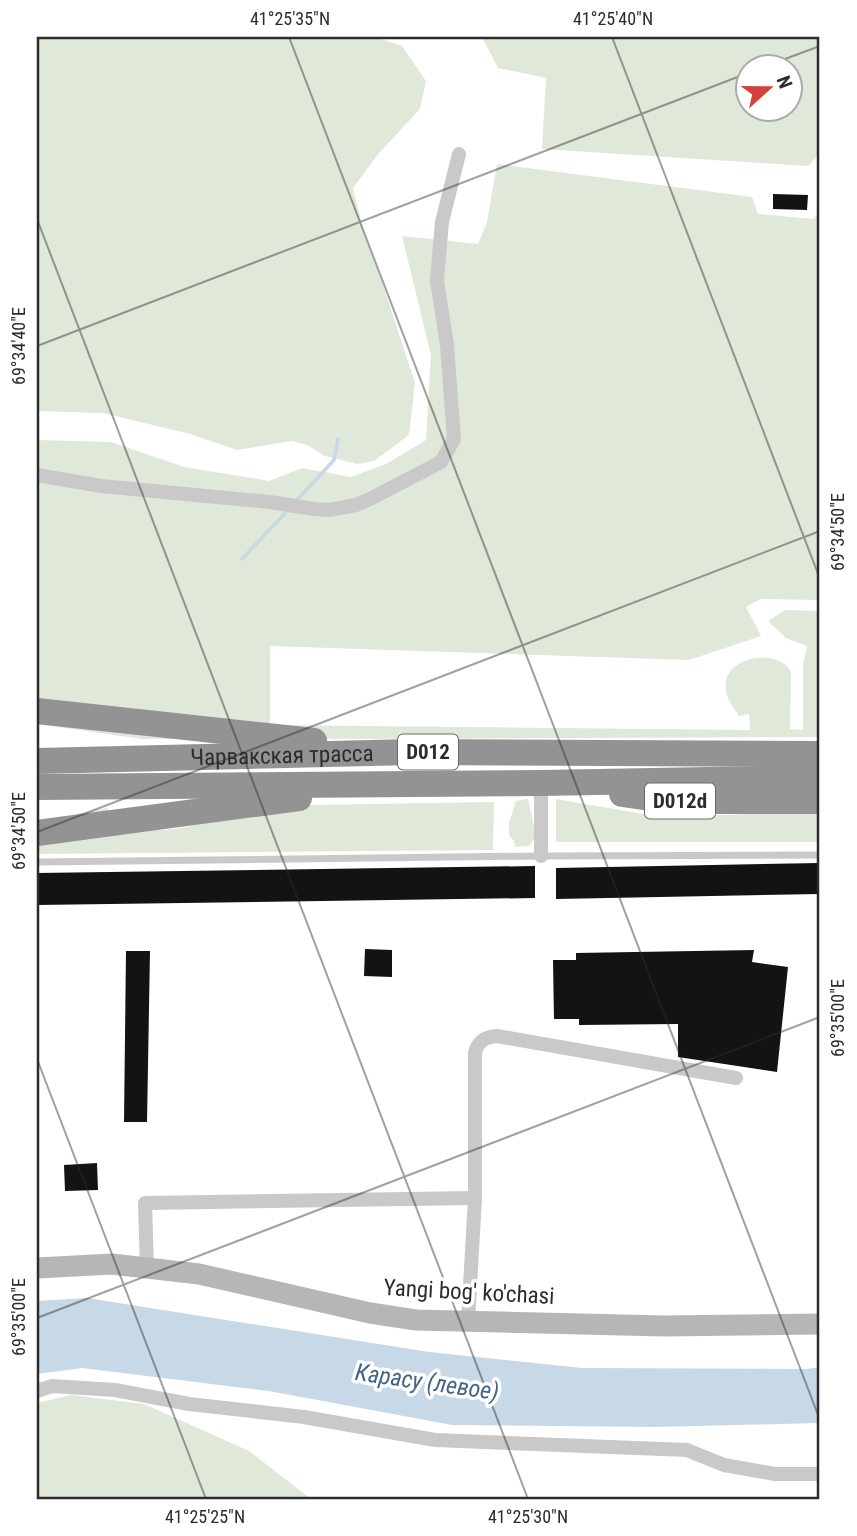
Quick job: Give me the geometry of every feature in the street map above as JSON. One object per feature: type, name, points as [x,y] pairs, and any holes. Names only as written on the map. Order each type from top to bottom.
[{"type":"highway","points":[[37,710],[413,752]]},
{"type":"highway","name":"Чарвакская трасса","points":[[37,761],[413,752],[820,754]]},
{"type":"highway","name":"Чарвакская трасса","points":[[37,787],[820,778]]},
{"type":"highway","points":[[37,833],[414,783]]},
{"type":"highway","name":"D012d","points":[[541,783],[671,801],[820,801]]},
{"type":"main road","name":"Yangi bog' ko'chasi","points":[[37,1269],[84,1264],[199,1274],[392,1318],[766,1326],[820,1324]]},
{"type":"street","points":[[37,475],[101,486],[271,502],[314,509],[343,508],[370,499],[441,462],[454,439],[447,345],[437,281],[442,222],[459,154]]},
{"type":"street","points":[[541,783],[541,856]]},
{"type":"street","points":[[468,1321],[475,1198],[475,1053],[482,1040],[497,1036],[736,1078]]},
{"type":"street","points":[[147,1268],[145,1203],[475,1198]]},
{"type":"street","points":[[37,1391],[52,1386],[115,1390],[189,1404],[304,1417],[435,1440],[687,1450],[724,1465],[775,1474],[820,1474]]},
{"type":"lane","points":[[37,862],[820,855]]},
{"type":"shaded area","points":[[37,37],[375,37],[402,46],[426,81],[420,109],[379,153],[353,188],[364,234],[415,383],[409,435],[374,461],[357,464],[325,456],[307,445],[292,441],[237,450],[190,434],[103,413],[37,411]]},
{"type":"shaded area","points":[[482,37],[820,37],[820,153],[808,166],[542,149],[546,78],[498,68]]},
{"type":"shaded area","points":[[497,164],[752,197],[758,214],[813,219],[820,212],[820,600],[761,599],[746,607],[761,636],[689,660],[270,646],[270,738],[142,739],[37,724],[37,440],[111,442],[184,467],[269,481],[302,468],[351,477],[386,464],[426,440],[431,355],[402,236],[478,244],[487,222]]},
{"type":"shaded area","points":[[785,610],[820,611],[820,737],[274,739],[274,725],[750,730],[749,714],[739,716],[729,701],[726,680],[731,670],[740,663],[762,657],[784,664],[791,672],[790,729],[803,730],[803,664],[807,646],[786,638],[768,621]]},
{"type":"shaded area","points":[[528,799],[536,836],[529,846],[515,847],[509,835],[509,823],[516,801]]},
{"type":"shaded area","points":[[556,799],[649,815],[820,811],[820,842],[556,842]]},
{"type":"shaded area","points":[[494,802],[493,850],[37,854],[37,822],[107,808],[110,812],[152,830],[164,830],[187,827],[255,806]]},
{"type":"shaded area","points":[[71,1395],[144,1404],[249,1451],[311,1499],[37,1499],[37,1403]]},
{"type":"water","name":"Карасу (левое)","points":[[87,1298],[429,1352],[582,1368],[820,1367],[820,1423],[656,1427],[452,1425],[269,1391],[82,1368],[37,1374],[37,1301]]},
{"type":"building","points":[[773,194],[808,195],[807,210],[773,209]]},
{"type":"building","points":[[820,863],[820,894],[556,899],[556,868]]},
{"type":"building","points":[[535,866],[535,898],[37,905],[37,873]]},
{"type":"building","points":[[365,949],[392,950],[392,977],[364,976]]},
{"type":"building","points":[[754,950],[752,962],[788,967],[777,1072],[678,1057],[678,1024],[579,1025],[579,1019],[554,1019],[553,960],[576,960],[576,953]]},
{"type":"building","points":[[126,951],[150,951],[147,1122],[124,1122]]},
{"type":"building","points":[[97,1163],[98,1190],[65,1191],[64,1165]]},
{"type":"waterway","points":[[296,501],[334,460],[338,439]]},
{"type":"waterway","points":[[242,559],[289,509]]}]
